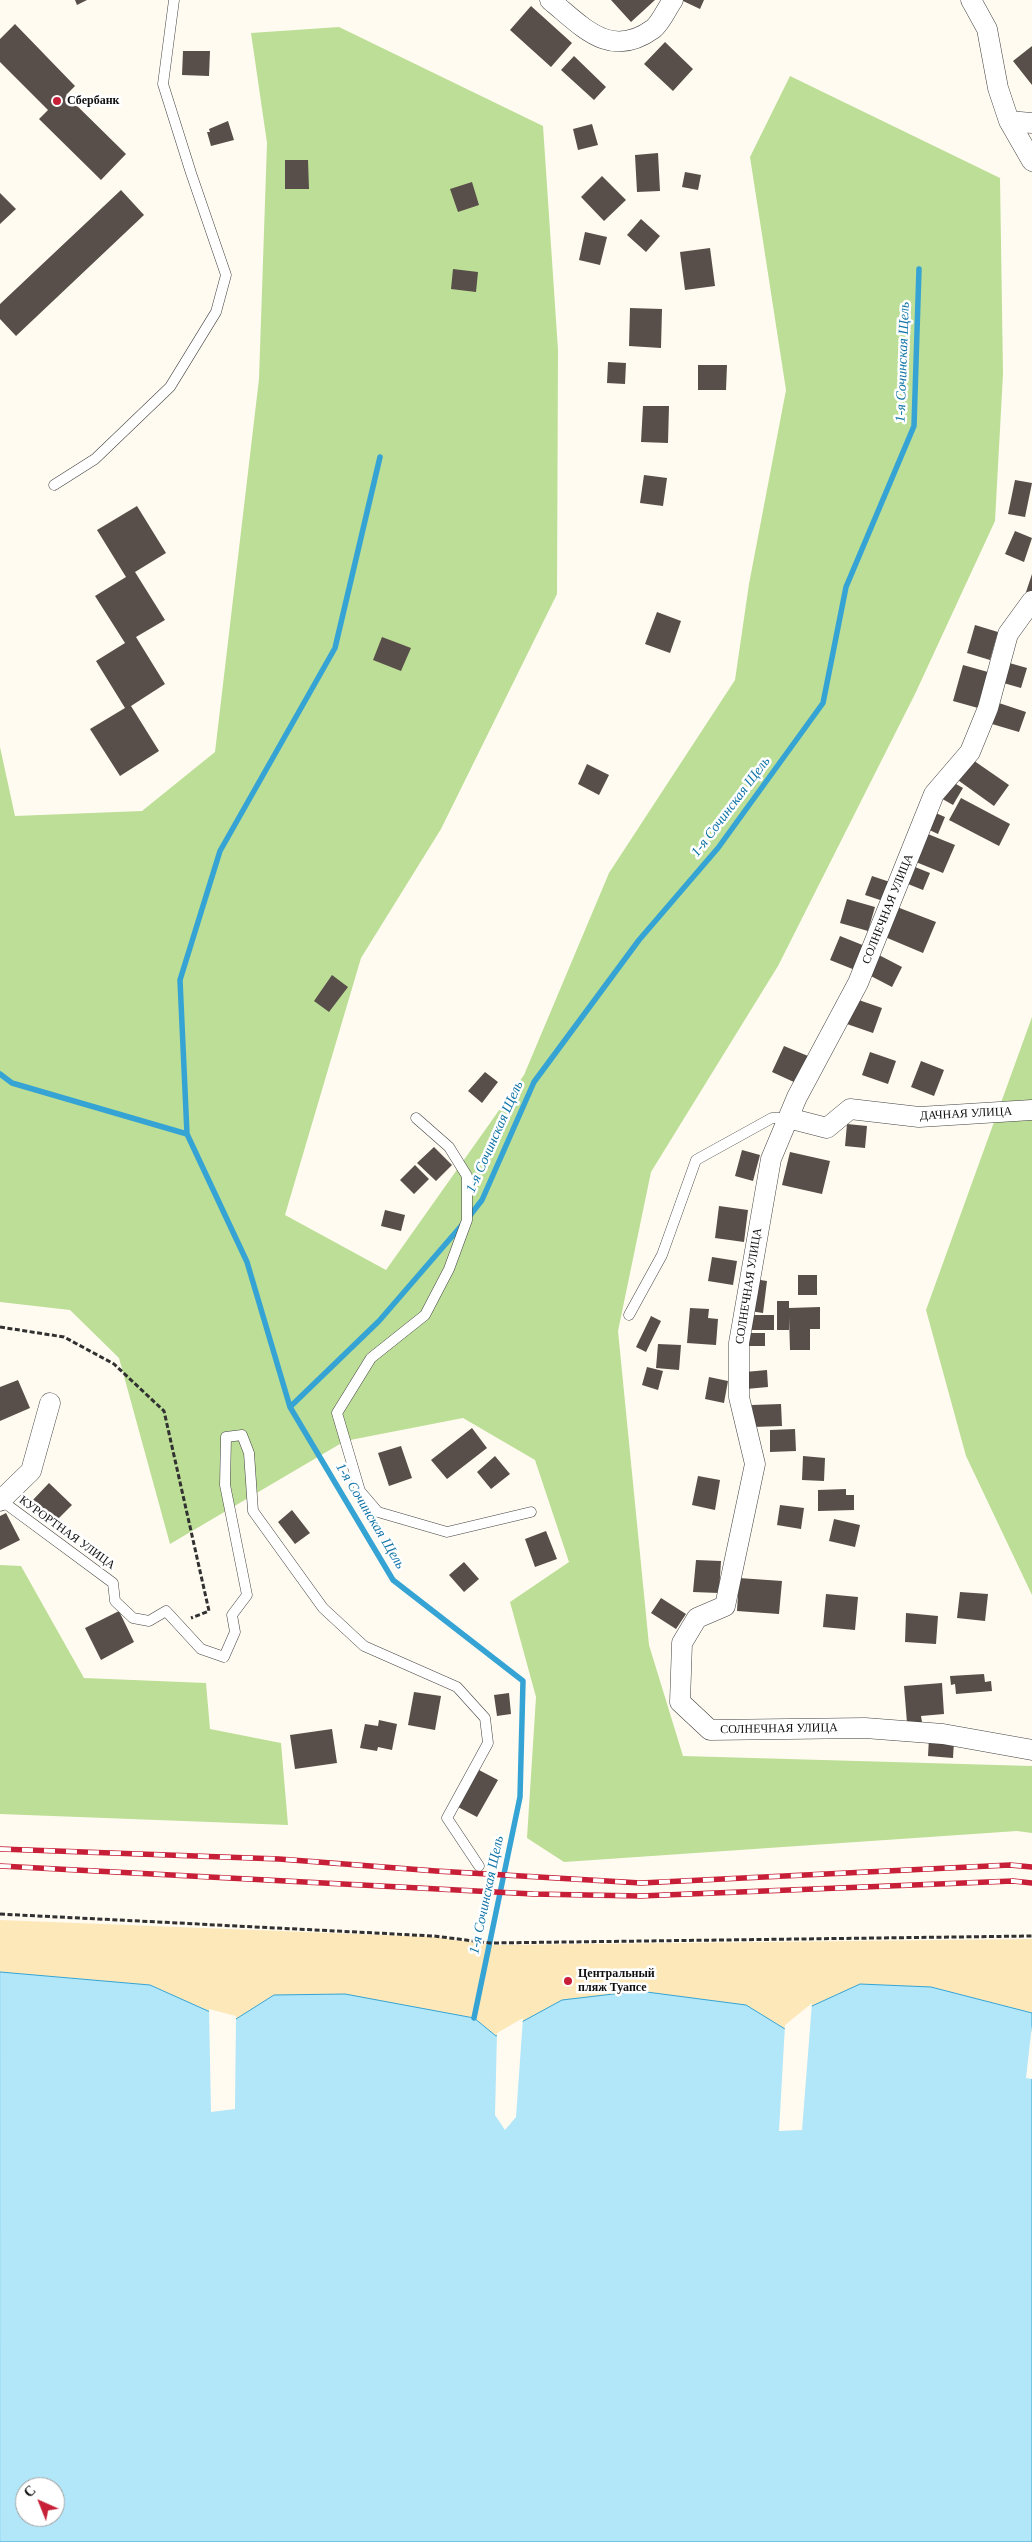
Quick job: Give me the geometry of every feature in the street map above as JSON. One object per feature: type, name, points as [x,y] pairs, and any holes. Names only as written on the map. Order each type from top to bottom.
[{"type":"street","points":[[550,0],[594,36],[622,43],[654,28],[673,0]]},
{"type":"street","points":[[971,0],[987,30],[998,88],[1009,121],[1032,161]]},
{"type":"street","points":[[1009,121],[1032,123]]},
{"type":"street","name":"СОЛНЕЧНАЯ УЛИЦА","points":[[1032,601],[1008,634],[988,708],[970,752],[934,794],[858,983],[788,1118],[770,1159],[739,1343],[739,1397],[755,1464],[724,1606],[697,1618],[682,1643],[680,1702],[710,1730],[865,1728],[943,1734],[1032,1750]]},
{"type":"street","name":"ДАЧНАЯ УЛИЦА","points":[[788,1118],[827,1128],[850,1109],[919,1117],[1032,1110]]},
{"type":"street","points":[[1,1501],[31,1470],[50,1403]]},
{"type":"lane","points":[[54,485],[94,459],[170,387],[216,312],[226,275],[190,173],[163,84],[174,0]]},
{"type":"lane","points":[[416,1118],[449,1147],[467,1176],[467,1220],[449,1269],[424,1315],[371,1358],[337,1413],[360,1491],[378,1512],[447,1532],[531,1512]]},
{"type":"lane","points":[[629,1316],[662,1254],[696,1160],[772,1118],[788,1118]]},
{"type":"lane","name":"КУРОРТНАЯ УЛИЦА","points":[[1,1501],[112,1583],[115,1601],[133,1618],[149,1621],[166,1610],[201,1649],[224,1657],[235,1632],[232,1615],[247,1595],[225,1485],[226,1437],[242,1435],[249,1453],[253,1511],[323,1608],[364,1646],[457,1687],[485,1718],[488,1742],[447,1818],[479,1866]]},
{"type":"path","points":[[0,1327],[64,1337],[114,1364],[164,1411],[209,1611],[178,1622]]},
{"type":"path","points":[[0,1914],[434,1936],[490,1943],[1032,1936]]},
{"type":"green space","points":[[339,27],[543,126],[558,350],[557,594],[441,829],[361,958],[285,1215],[386,1270],[524,1075],[609,873],[735,680],[749,584],[786,390],[750,157],[790,76],[1000,178],[1003,374],[995,521],[915,694],[778,966],[651,1172],[618,1331],[649,1645],[683,1756],[1032,1766],[1032,1833],[1017,1831],[564,1862],[527,1838],[536,1697],[510,1602],[569,1562],[535,1460],[463,1418],[345,1441],[170,1544],[119,1358],[70,1310],[0,1302],[0,747],[15,816],[142,811],[215,752],[259,379],[267,143],[251,33]]},
{"type":"green space","points":[[1032,1017],[1032,1595],[966,1456],[926,1310]]},
{"type":"green space","points":[[0,1565],[21,1566],[84,1678],[206,1683],[210,1729],[281,1743],[288,1825],[0,1814]]},
{"type":"sand","name":"Центральный пляж Туапсе","points":[[0,1920],[434,1937],[491,1945],[1032,1939],[1032,2013],[931,1987],[785,2029],[746,2005],[496,2036],[474,2018],[274,1995],[236,2019],[208,2011],[150,1985],[0,1972]]},
{"type":"water","points":[[0,1972],[150,1985],[208,2011],[236,2019],[274,1995],[345,1994],[474,2018],[496,2036],[562,2000],[639,1991],[746,2005],[785,2029],[812,2006],[860,1984],[931,1987],[1032,2013],[1032,2542],[0,2542]]},
{"type":"pier","points":[[812,2003],[802,2130],[779,2131],[785,2025]]},
{"type":"pier","points":[[209,2009],[236,2016],[235,2109],[211,2112]]},
{"type":"pier","points":[[523,2018],[516,2117],[505,2130],[495,2115],[497,2033]]},
{"type":"pier","points":[[1032,2025],[1032,2079],[1026,2078]]},
{"type":"building","points":[[75,0],[87,0],[77,5]]},
{"type":"building","points":[[611,0],[655,0],[631,22]]},
{"type":"building","points":[[681,0],[704,0],[700,9]]},
{"type":"building","points":[[531,6],[572,43],[551,67],[510,30]]},
{"type":"building","points":[[15,24],[75,86],[66,95],[126,154],[101,180],[39,119],[48,110],[0,62],[0,39]]},
{"type":"building","points":[[665,42],[693,69],[673,91],[644,64]]},
{"type":"building","points":[[1032,46],[1032,85],[1013,61]]},
{"type":"building","points":[[183,51],[210,51],[209,76],[182,75]]},
{"type":"building","points":[[574,56],[606,87],[594,100],[561,70]]},
{"type":"building","points":[[228,121],[234,140],[211,146],[207,132],[210,132],[209,129]]},
{"type":"building","points":[[592,124],[598,145],[578,150],[573,129]]},
{"type":"building","points":[[658,153],[660,191],[637,192],[635,155]]},
{"type":"building","points":[[285,160],[308,160],[309,189],[285,189]]},
{"type":"building","points":[[685,172],[701,175],[698,190],[682,187]]},
{"type":"building","points":[[602,176],[626,200],[604,221],[581,197]]},
{"type":"building","points":[[472,182],[479,205],[458,212],[450,189]]},
{"type":"building","points":[[121,190],[144,215],[16,336],[0,319],[0,304]]},
{"type":"building","points":[[0,193],[16,209],[0,224]]},
{"type":"building","points":[[641,219],[660,236],[646,252],[627,235]]},
{"type":"building","points":[[585,232],[607,237],[600,265],[579,260]]},
{"type":"building","points":[[710,248],[715,286],[685,290],[680,252]]},
{"type":"building","points":[[453,269],[478,272],[476,292],[451,289]]},
{"type":"building","points":[[630,308],[662,309],[661,348],[629,346]]},
{"type":"building","points":[[608,362],[626,363],[625,384],[607,383]]},
{"type":"building","points":[[698,365],[727,365],[726,390],[698,390]]},
{"type":"building","points":[[643,406],[669,406],[668,443],[641,442]]},
{"type":"building","points":[[644,475],[667,478],[663,506],[640,503]]},
{"type":"building","points":[[1015,480],[1032,483],[1025,517],[1008,514]]},
{"type":"building","points":[[137,506],[166,553],[135,572],[165,620],[136,637],[165,684],[131,706],[159,751],[120,776],[90,729],[125,708],[96,661],[125,643],[95,596],[126,577],[97,530]]},
{"type":"building","points":[[1015,531],[1032,538],[1024,562],[1005,554]]},
{"type":"building","points":[[1032,574],[1032,597],[1025,595]]},
{"type":"building","points":[[657,612],[681,621],[670,653],[645,644]]},
{"type":"building","points":[[975,625],[998,632],[990,660],[967,653]]},
{"type":"building","points":[[382,637],[411,648],[401,671],[373,660]]},
{"type":"building","points":[[1006,662],[1027,668],[1021,688],[1000,682]]},
{"type":"building","points":[[963,665],[988,672],[978,708],[953,701]]},
{"type":"building","points":[[999,703],[1026,712],[1019,732],[992,724]]},
{"type":"building","points":[[970,758],[1009,785],[994,806],[955,778]]},
{"type":"building","points":[[587,764],[609,775],[599,795],[578,784]]},
{"type":"building","points":[[949,780],[963,788],[953,805],[939,797]]},
{"type":"building","points":[[961,798],[1010,824],[999,846],[949,820]]},
{"type":"building","points":[[931,811],[945,817],[938,834],[923,827]]},
{"type":"building","points":[[923,832],[955,845],[943,873],[911,860]]},
{"type":"building","points":[[910,865],[930,873],[923,890],[903,882]]},
{"type":"building","points":[[872,876],[893,883],[886,902],[865,895]]},
{"type":"building","points":[[847,899],[875,907],[868,931],[840,923]]},
{"type":"building","points":[[897,907],[936,922],[923,953],[885,937]]},
{"type":"building","points":[[840,936],[865,946],[855,970],[830,960]]},
{"type":"building","points":[[877,954],[902,967],[892,987],[867,974]]},
{"type":"building","points":[[332,975],[348,987],[329,1012],[314,1001]]},
{"type":"building","points":[[853,998],[882,1008],[873,1033],[844,1023]]},
{"type":"building","points":[[784,1046],[808,1056],[796,1083],[772,1072]]},
{"type":"building","points":[[870,1052],[896,1061],[888,1084],[862,1075]]},
{"type":"building","points":[[921,1061],[944,1070],[934,1096],[911,1087]]},
{"type":"building","points":[[485,1072],[498,1082],[482,1103],[468,1091]]},
{"type":"building","points":[[847,1124],[867,1126],[865,1148],[845,1146]]},
{"type":"building","points":[[434,1147],[452,1165],[436,1181],[417,1163]]},
{"type":"building","points":[[742,1150],[760,1155],[753,1181],[735,1176]]},
{"type":"building","points":[[790,1152],[830,1161],[822,1194],[782,1185]]},
{"type":"building","points":[[415,1165],[429,1179],[414,1194],[400,1180]]},
{"type":"building","points":[[719,1206],[748,1210],[744,1242],[715,1238]]},
{"type":"building","points":[[385,1210],[405,1215],[401,1231],[381,1226]]},
{"type":"building","points":[[712,1257],[737,1261],[733,1285],[708,1281]]},
{"type":"building","points":[[798,1275],[817,1275],[817,1295],[798,1295]]},
{"type":"building","points":[[754,1279],[767,1281],[763,1313],[750,1311]]},
{"type":"building","points":[[777,1301],[789,1301],[789,1308],[820,1307],[820,1329],[810,1329],[810,1350],[790,1350],[789,1317],[789,1330],[777,1330]]},
{"type":"building","points":[[690,1308],[709,1309],[708,1318],[718,1319],[716,1345],[687,1343]]},
{"type":"building","points":[[749,1315],[774,1315],[774,1330],[749,1330]]},
{"type":"building","points":[[651,1316],[661,1321],[646,1352],[636,1347]]},
{"type":"building","points":[[747,1333],[765,1333],[765,1346],[747,1346]]},
{"type":"building","points":[[658,1344],[681,1345],[679,1370],[656,1368]]},
{"type":"building","points":[[647,1367],[663,1371],[658,1390],[642,1385]]},
{"type":"building","points":[[767,1370],[768,1387],[746,1389],[745,1372]]},
{"type":"building","points":[[709,1377],[728,1381],[724,1403],[705,1399]]},
{"type":"building","points":[[18,1380],[30,1408],[0,1421],[0,1387]]},
{"type":"building","points":[[781,1404],[782,1426],[753,1427],[752,1405]]},
{"type":"building","points":[[472,1428],[487,1448],[447,1479],[431,1460]]},
{"type":"building","points":[[795,1429],[796,1451],[770,1452],[770,1430]]},
{"type":"building","points":[[401,1446],[412,1478],[389,1486],[378,1453]]},
{"type":"building","points":[[495,1456],[510,1474],[491,1489],[477,1472]]},
{"type":"building","points":[[803,1456],[825,1458],[824,1481],[802,1480]]},
{"type":"building","points":[[698,1476],[720,1480],[715,1510],[692,1505]]},
{"type":"building","points":[[49,1483],[72,1505],[52,1525],[30,1503]]},
{"type":"building","points":[[846,1489],[846,1495],[854,1495],[854,1510],[818,1511],[818,1490]]},
{"type":"building","points":[[780,1505],[804,1508],[801,1529],[777,1525]]},
{"type":"building","points":[[292,1510],[310,1533],[295,1544],[278,1522]]},
{"type":"building","points":[[6,1513],[20,1540],[0,1550],[0,1516]]},
{"type":"building","points":[[834,1519],[860,1525],[855,1547],[829,1541]]},
{"type":"building","points":[[546,1531],[557,1559],[535,1567],[525,1539]]},
{"type":"building","points":[[696,1560],[721,1561],[719,1593],[693,1592]]},
{"type":"building","points":[[464,1562],[479,1579],[464,1592],[449,1575]]},
{"type":"building","points":[[739,1578],[782,1581],[779,1614],[737,1611]]},
{"type":"building","points":[[960,1592],[988,1594],[985,1621],[957,1618]]},
{"type":"building","points":[[826,1594],[858,1597],[855,1630],[823,1627]]},
{"type":"building","points":[[661,1598],[686,1614],[676,1629],[651,1613]]},
{"type":"building","points":[[119,1611],[134,1642],[101,1660],[85,1628]]},
{"type":"building","points":[[906,1613],[938,1616],[936,1644],[905,1642]]},
{"type":"building","points":[[984,1674],[985,1682],[991,1681],[992,1691],[956,1694],[955,1684],[951,1685],[950,1676]]},
{"type":"building","points":[[942,1683],[944,1714],[921,1716],[922,1722],[907,1723],[904,1686]]},
{"type":"building","points":[[414,1692],[441,1696],[435,1730],[408,1725]]},
{"type":"building","points":[[509,1693],[511,1714],[497,1716],[494,1695]]},
{"type":"building","points":[[379,1720],[397,1724],[392,1750],[378,1747],[377,1751],[360,1748],[365,1724],[378,1726]]},
{"type":"building","points":[[332,1729],[337,1763],[295,1769],[290,1735]]},
{"type":"building","points":[[929,1738],[954,1740],[953,1758],[928,1756]]},
{"type":"building","points":[[479,1770],[498,1780],[477,1817],[458,1807]]},
{"type":"waterway","name":"1-я Сочинская Щель","points":[[468,1218],[482,1200],[534,1082],[639,940],[718,848],[823,703],[846,587],[914,426],[919,269]]},
{"type":"waterway","points":[[187,1134],[180,980],[220,851],[335,648],[380,457]]},
{"type":"waterway","points":[[0,1074],[12,1083],[187,1134],[247,1262],[290,1407]]},
{"type":"waterway","name":"1-я Сочинская Щель","points":[[462,1225],[379,1321],[290,1407],[393,1580],[523,1681],[520,1797],[474,2018]]},
{"type":"railway","points":[[0,1849],[279,1859],[436,1871],[641,1883],[1010,1865],[1032,1867]]},
{"type":"railway","points":[[0,1866],[533,1894],[640,1896],[1013,1881],[1032,1883]]},
{"type":"place","name":"Сбербанк","points":[[57,101]]},
{"type":"place","name":"Центральный пляж Туапсе","points":[[568,1981]]}]
